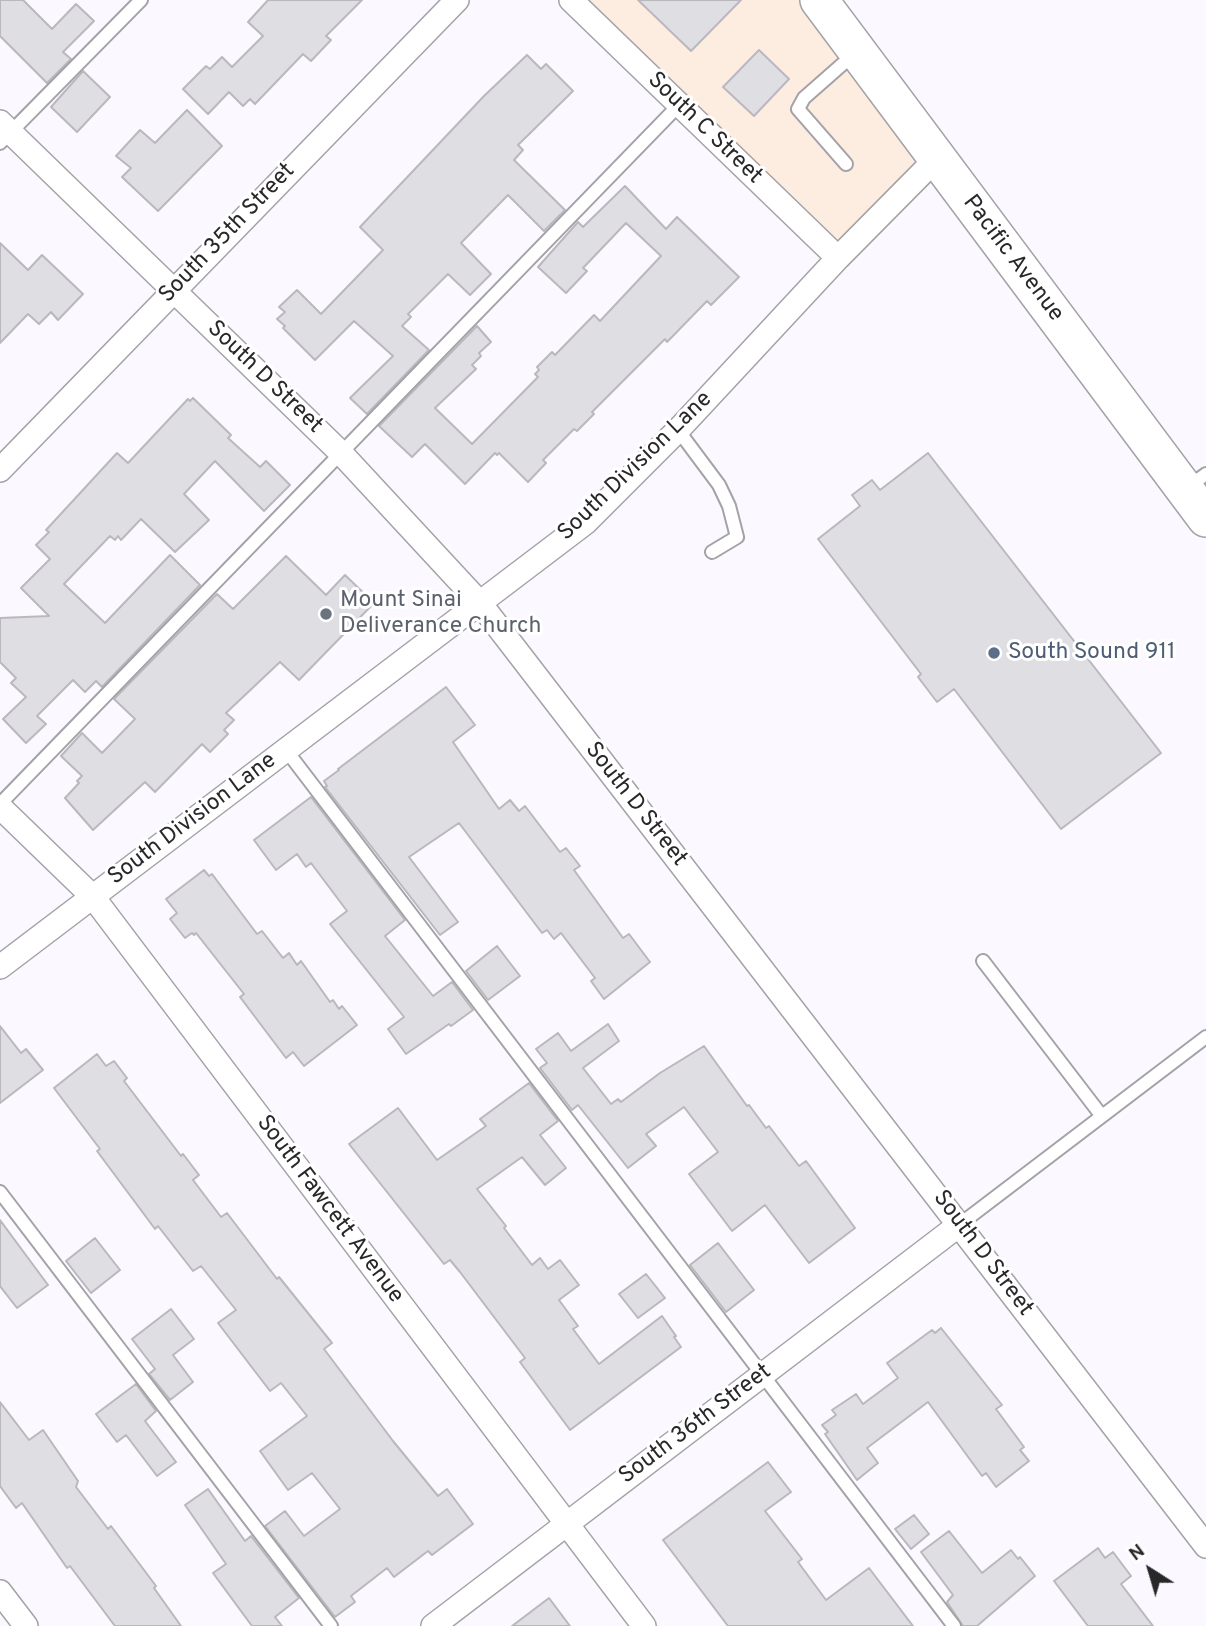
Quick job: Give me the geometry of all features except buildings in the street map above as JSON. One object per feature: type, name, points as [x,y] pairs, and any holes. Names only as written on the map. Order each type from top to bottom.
[{"type":"main road","name":"Pacific Avenue","points":[[819,0],[937,159],[1199,494]]},
{"type":"street","name":"South 35th Street","points":[[0,470],[457,0]]},
{"type":"street","name":"South C Street","points":[[571,0],[838,258]]},
{"type":"street","name":"South D Street","points":[[3,132],[173,290],[340,452],[479,602],[1206,1546]]},
{"type":"street","name":"South Division Lane","points":[[0,967],[585,523],[678,430],[838,258],[937,159]]},
{"type":"street","name":"South Fawcett Avenue","points":[[0,806],[93,897],[644,1626]]},
{"type":"street","name":"South 36th Street","points":[[433,1626],[959,1224]]},
{"type":"street","points":[[0,1591],[26,1626]]},
{"type":"lane","points":[[3,132],[141,0]]},
{"type":"lane","points":[[846,164],[798,109],[804,98],[857,51]]},
{"type":"lane","points":[[0,806],[679,105]]},
{"type":"lane","points":[[678,430],[719,485],[729,506],[737,537],[712,552]]},
{"type":"lane","points":[[286,750],[954,1626]]},
{"type":"lane","points":[[983,961],[1101,1115]]},
{"type":"lane","points":[[959,1224],[1206,1037]]},
{"type":"lane","points":[[0,1192],[331,1626]]},
{"type":"shaded area","points":[[571,0],[819,0],[937,158],[838,258]]},
{"type":"place","name":"Mount Sinai Deliverance Church","points":[[326,614]]},
{"type":"place","name":"South Sound 911","points":[[994,653]]}]
